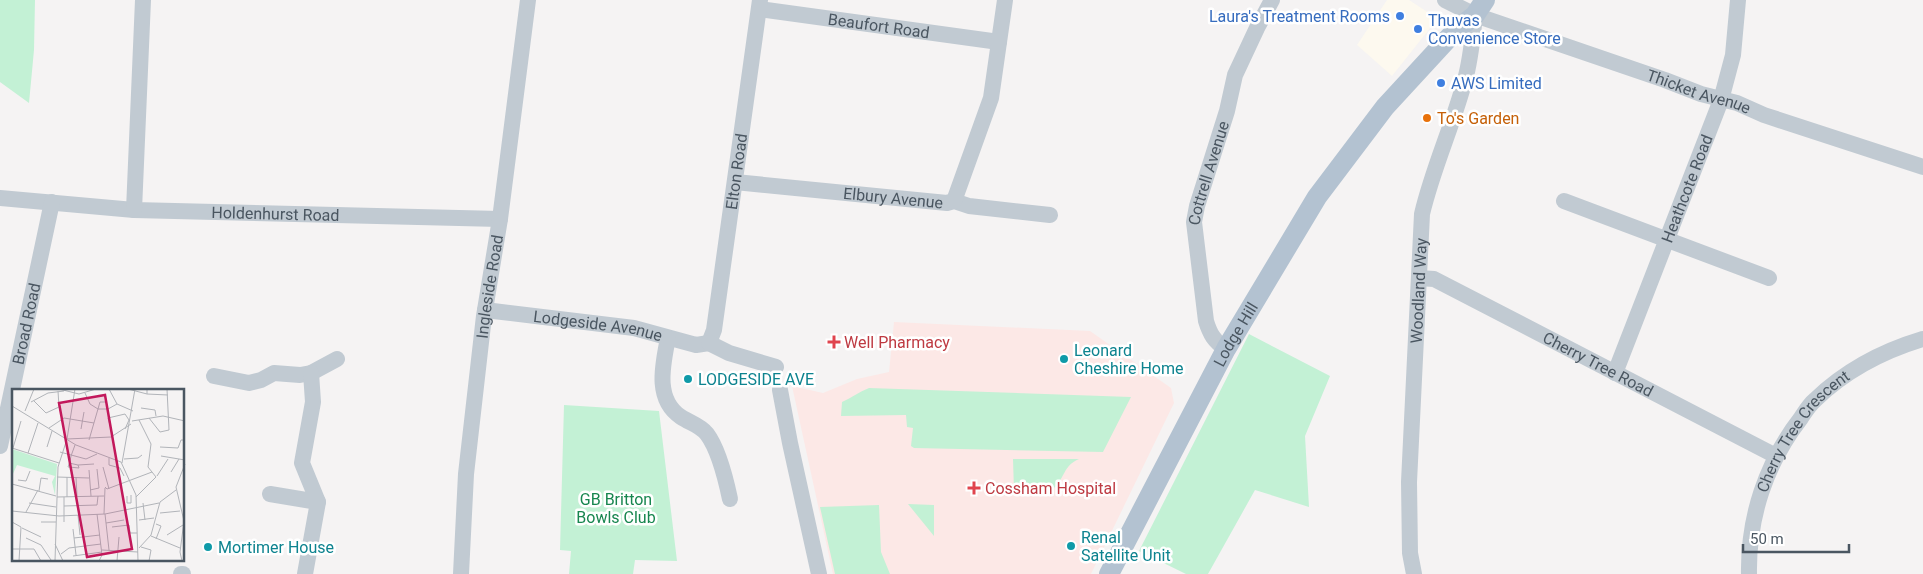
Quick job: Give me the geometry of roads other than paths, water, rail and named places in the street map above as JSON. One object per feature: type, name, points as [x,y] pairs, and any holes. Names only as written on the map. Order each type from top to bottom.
[{"type":"main road","name":"Lodge Hill","points":[[1109,574],[1226,349],[1317,197],[1385,107],[1455,31],[1480,8]]},
{"type":"street","points":[[134,210],[143,0]]},
{"type":"street","name":"Ingleside Road","points":[[461,574],[466,474],[485,310],[500,219],[528,0]]},
{"type":"street","points":[[954,201],[991,98],[1005,0]]},
{"type":"street","name":"Cottrell Avenue","points":[[1226,349],[1216,342],[1210,334],[1206,322],[1194,222],[1235,75],[1272,0]]},
{"type":"street","name":"Thicket Avenue","points":[[1445,0],[1480,8],[1701,94],[1737,103],[1764,115],[1923,167]]},
{"type":"street","name":"Heathcote Road","points":[[1615,372],[1721,100],[1732,55],[1738,0]]},
{"type":"street","name":"Beaufort Road","points":[[760,4],[999,42]]},
{"type":"street","name":"Elton Road","points":[[709,343],[714,330],[760,4]]},
{"type":"street","name":"Woodland Way","points":[[1414,574],[1410,553],[1409,482],[1422,214],[1428,186],[1466,77],[1480,8]]},
{"type":"street","name":"Elbury Avenue","points":[[735,182],[947,203],[954,201],[969,206],[1050,215]]},
{"type":"street","name":"Holdenhurst Road","points":[[0,198],[134,210],[500,219]]},
{"type":"street","points":[[1564,200],[1768,278]]},
{"type":"street","name":"Broad Road","points":[[0,446],[8,398],[52,202]]},
{"type":"street","name":"Cherry Tree Road","points":[[1419,278],[1434,280],[1776,456]]},
{"type":"street","name":"Lodgeside Avenue","points":[[485,310],[634,328],[696,345],[709,343]]},
{"type":"street","points":[[668,338],[662,372],[663,388],[669,403],[679,416],[700,427],[708,435],[724,473],[730,499]]},
{"type":"street","name":"Cherry Tree Crescent","points":[[1749,574],[1749,557],[1755,512],[1760,494],[1776,456],[1792,430],[1814,401],[1845,374],[1886,351],[1923,339]]},
{"type":"street","points":[[709,343],[729,353],[776,367]]},
{"type":"street","points":[[214,376],[249,383],[261,380],[274,372],[300,376],[311,374],[337,358]]},
{"type":"street","points":[[305,574],[318,502],[302,463],[313,402],[311,374]]},
{"type":"street","points":[[780,390],[819,574]]},
{"type":"street","points":[[270,494],[318,502]]},
{"type":"place","name":"Laura's Treatment Rooms","points":[[1400,16]]},
{"type":"place","name":"Thuvas Convenience Store","points":[[1418,29]]},
{"type":"place","name":"AWS Limited","points":[[1441,83]]},
{"type":"place","name":"To's Garden","points":[[1427,118]]},
{"type":"place","name":"Well Pharmacy","points":[[834,342]]},
{"type":"place","name":"Leonard Cheshire Home","points":[[1064,359]]},
{"type":"place","name":"LODGESIDE AVE","points":[[688,379]]},
{"type":"place","name":"Cossham Hospital","points":[[974,488]]},
{"type":"place","name":"Renal Satellite Unit","points":[[1071,546]]},
{"type":"place","name":"Mortimer House","points":[[208,547]]},
{"type":"park label","name":"GB Britton Bowls Club","points":[[616,508]]}]
